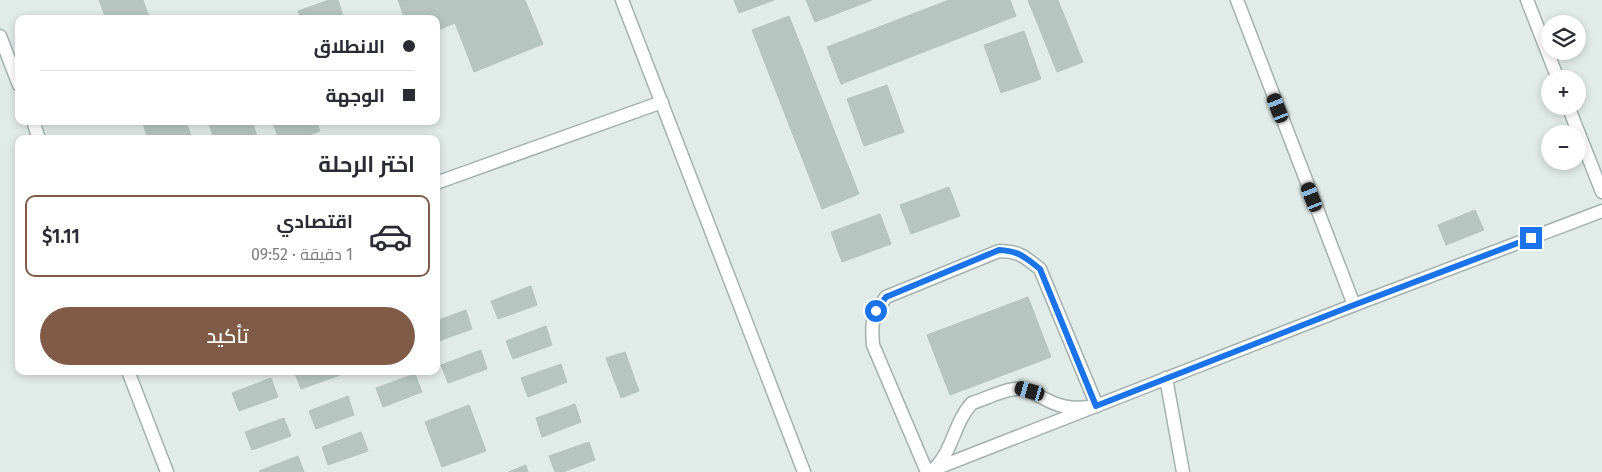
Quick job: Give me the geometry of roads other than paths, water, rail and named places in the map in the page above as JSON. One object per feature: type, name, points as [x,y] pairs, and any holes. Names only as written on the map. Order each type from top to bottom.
[{"type":"lane","points":[[622,0],[804,472]]},
{"type":"lane","points":[[1237,0],[1354,305]]},
{"type":"lane","points":[[1527,0],[1554,70]]},
{"type":"lane","points":[[0,36],[15,75]]},
{"type":"lane","points":[[440,182],[662,102]]},
{"type":"lane","points":[[1572,115],[1602,192]]},
{"type":"lane","points":[[929,471],[1354,305],[1602,212]]},
{"type":"lane","points":[[929,471],[873,345],[872,327],[876,311],[886,297],[999,250],[1013,251],[1026,257],[1040,269],[1096,406]]},
{"type":"lane","points":[[130,375],[167,472]]},
{"type":"lane","points":[[1166,378],[1183,472]]},
{"type":"lane","points":[[929,471],[941,462],[964,414],[972,403],[1020,388],[1064,407],[1079,409],[1096,406]]}]
